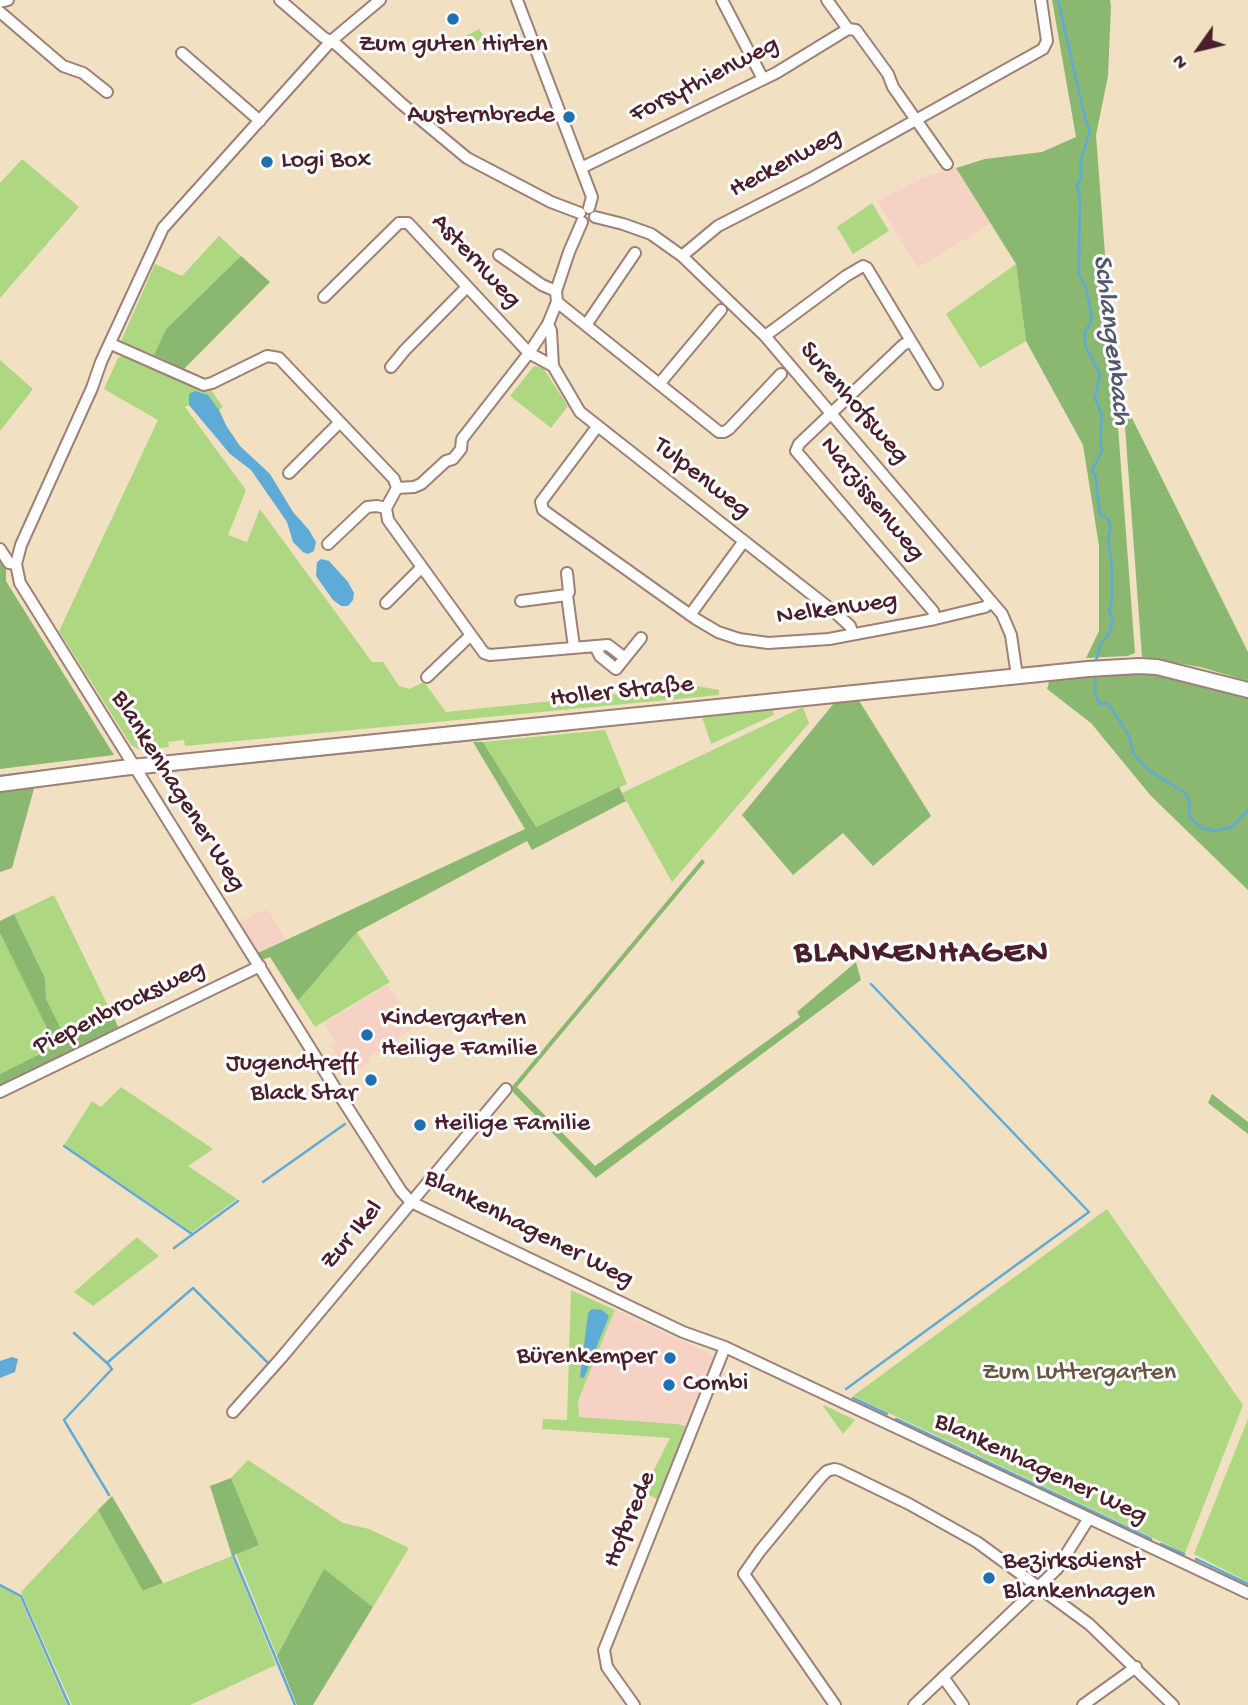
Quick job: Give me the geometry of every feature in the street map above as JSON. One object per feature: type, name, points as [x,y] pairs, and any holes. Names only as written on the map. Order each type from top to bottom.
[{"type":"street","points":[[0,2],[8,0]]},
{"type":"street","name":"Surenhofsweg","points":[[280,0],[467,158],[551,202],[651,234],[682,256],[765,336],[1002,614],[1008,626],[1017,676]]},
{"type":"street","points":[[16,564],[21,545],[92,388],[107,365],[111,344],[163,228],[331,41],[380,0]]},
{"type":"street","points":[[397,488],[421,484],[446,461],[453,459],[461,449],[462,439],[529,353],[548,324],[569,252],[587,215],[592,197],[517,0]]},
{"type":"street","points":[[722,0],[763,79]]},
{"type":"street","points":[[827,0],[848,29],[856,30],[947,164]]},
{"type":"street","name":"Heckenweg","points":[[682,256],[718,226],[1043,49],[1047,41],[1041,0]]},
{"type":"street","points":[[0,12],[63,66],[83,73],[107,92]]},
{"type":"street","name":"Forsythienweg","points":[[581,168],[763,79],[848,29]]},
{"type":"street","points":[[182,53],[260,121]]},
{"type":"street","name":"Asternweg","points":[[324,297],[399,223],[408,223],[529,353]]},
{"type":"street","points":[[586,325],[635,253]]},
{"type":"street","points":[[499,254],[542,285],[586,325],[719,432],[724,432],[782,374]]},
{"type":"street","points":[[765,336],[863,266],[867,268],[937,384]]},
{"type":"street","points":[[391,367],[467,287]]},
{"type":"street","points":[[660,383],[721,310]]},
{"type":"street","points":[[548,324],[551,331],[553,366]]},
{"type":"street","points":[[832,414],[903,345],[911,341]]},
{"type":"street","points":[[111,344],[204,385],[267,356],[279,358],[394,479],[397,488],[386,508],[388,520],[484,653],[490,655],[595,646],[600,656],[616,669],[641,638]]},
{"type":"street","points":[[529,353],[553,366]]},
{"type":"street","name":"Tulpenweg","points":[[553,366],[574,405],[597,427],[838,615],[850,626],[853,635]]},
{"type":"street","name":"Narzissenweg","points":[[832,414],[799,444],[796,451],[933,611],[935,619]]},
{"type":"street","points":[[289,473],[340,422]]},
{"type":"street","name":"Nelkenweg","points":[[597,427],[541,502],[543,510],[718,632],[739,639],[768,643],[829,639],[935,619],[985,607],[992,602]]},
{"type":"street","points":[[328,544],[367,507],[386,508]]},
{"type":"street","points":[[690,615],[744,541]]},
{"type":"street","name":"Blankenhagener Weg","points":[[0,549],[9,563],[16,564],[20,583],[401,1191],[411,1202],[1248,1593]]},
{"type":"street","points":[[386,603],[422,567]]},
{"type":"street","points":[[567,573],[574,647]]},
{"type":"street","points":[[520,601],[567,595]]},
{"type":"street","points":[[427,677],[471,635]]},
{"type":"street","name":"Holler Straße","points":[[0,784],[134,767],[1095,669],[1157,667],[1248,690]]},
{"type":"street","name":"Piepenbrocksweg","points":[[0,1092],[260,966]]},
{"type":"street","name":"Zur Ikel","points":[[233,1412],[506,1089]]},
{"type":"street","name":"Hofbrede","points":[[634,1705],[607,1667],[604,1650],[725,1347]]},
{"type":"street","points":[[835,1705],[744,1574],[767,1542],[827,1471],[839,1469],[954,1528],[1039,1586],[1089,1624],[1173,1705]]},
{"type":"street","points":[[914,1705],[1057,1569],[1089,1518]]},
{"type":"street","points":[[1083,1705],[1136,1667]]},
{"type":"street","points":[[943,1677],[963,1705]]},
{"type":"shaded area","points":[[955,167],[990,224],[918,268],[877,201],[917,180]]},
{"type":"shaded area","points":[[267,908],[286,939],[258,953],[239,923]]},
{"type":"shaded area","name":"Kindergarten Heilige Familie","points":[[388,985],[415,1027],[368,1058],[370,1062],[350,1075],[331,1046],[336,1043],[324,1023]]},
{"type":"shaded area","points":[[615,1310],[715,1356],[716,1361],[688,1427],[579,1417],[578,1401]]},
{"type":"green space","points":[[1052,0],[1110,0],[1111,6],[1108,76],[1096,135],[1135,653],[1128,656],[1086,658],[1099,631],[1099,546],[1083,445],[1026,341],[1016,264],[956,168],[985,159],[1042,152],[1076,137]]},
{"type":"green space","points":[[479,29],[484,36],[462,54],[452,43]]},
{"type":"green space","points":[[22,159],[79,207],[0,298],[0,183]]},
{"type":"green space","points":[[872,203],[889,231],[853,254],[837,227]]},
{"type":"green space","points":[[219,236],[241,256],[166,329],[154,355],[121,341],[155,264],[182,276]]},
{"type":"green space","points":[[241,256],[270,282],[184,369],[154,355],[166,329]]},
{"type":"green space","points":[[1016,264],[1026,341],[980,368],[946,314]]},
{"type":"green space","points":[[124,355],[203,390],[211,390],[223,407],[219,410],[208,396],[189,394],[189,405],[185,407],[246,490],[228,535],[247,542],[260,509],[372,662],[383,662],[399,686],[409,689],[424,682],[446,712],[697,686],[719,690],[719,695],[185,746],[184,740],[168,742],[169,747],[140,750],[131,745],[59,631],[158,420],[104,389],[118,358]]},
{"type":"green space","points":[[0,360],[33,389],[0,431]]},
{"type":"green space","points":[[534,366],[543,368],[568,406],[551,428],[510,396]]},
{"type":"green space","points":[[1123,400],[1248,652],[1248,681],[1200,667],[1142,657]]},
{"type":"green space","points":[[0,556],[6,566],[6,581],[114,755],[0,769]]},
{"type":"green space","points":[[1136,673],[1196,682],[1248,698],[1248,890],[1151,796],[1091,723],[1047,689],[1050,679]]},
{"type":"green space","points":[[858,699],[931,816],[873,866],[843,833],[793,875],[742,815],[835,702]]},
{"type":"green space","points":[[803,707],[809,723],[672,882],[622,793]]},
{"type":"green space","points":[[773,709],[774,715],[711,744],[702,717]]},
{"type":"green space","points":[[605,730],[627,784],[536,827],[483,742]]},
{"type":"green space","points":[[473,742],[483,742],[536,827],[619,787],[626,801],[532,850],[527,841],[357,932],[298,1001],[270,957],[262,960],[258,953],[525,829]]},
{"type":"green space","points":[[35,785],[12,868],[0,872],[0,791]]},
{"type":"green space","points":[[702,859],[705,862],[517,1087],[595,1166],[800,1017],[797,1012],[856,962],[861,980],[596,1178],[510,1089]]},
{"type":"green space","points":[[54,895],[111,1012],[64,1036],[46,999],[45,978],[14,914]]},
{"type":"green space","points":[[14,914],[45,978],[46,999],[67,1041],[114,1018],[119,1029],[0,1087],[0,1074],[56,1046],[0,933],[0,921]]},
{"type":"green space","points":[[357,932],[390,982],[315,1027],[298,1001]]},
{"type":"green space","points":[[0,933],[57,1046],[0,1074]]},
{"type":"green space","points":[[121,1087],[213,1149],[188,1166],[237,1199],[192,1232],[64,1145],[92,1101],[101,1107]]},
{"type":"green space","points":[[1212,1094],[1248,1122],[1248,1134],[1208,1103]]},
{"type":"green space","name":"Zum Luttergarten","points":[[1107,1209],[1243,1405],[1185,1553],[853,1396]]},
{"type":"green space","points":[[137,1237],[159,1256],[93,1306],[74,1292]]},
{"type":"green space","points":[[571,1290],[615,1310],[578,1401],[579,1417],[688,1427],[657,1499],[629,1486],[651,1476],[670,1438],[542,1429],[543,1419],[567,1420]]},
{"type":"green space","points":[[823,1406],[855,1420],[843,1434]]},
{"type":"green space","points":[[1248,1419],[1248,1582],[1194,1554]]},
{"type":"green space","points":[[248,1460],[343,1523],[369,1529],[409,1548],[373,1607],[324,1570],[277,1656],[236,1554],[259,1545],[231,1478]]},
{"type":"green space","points":[[231,1478],[259,1545],[232,1556],[210,1486]]},
{"type":"green space","points":[[112,1496],[163,1583],[143,1591],[98,1510]]},
{"type":"green space","points":[[98,1510],[144,1591],[232,1556],[276,1665],[190,1705],[72,1705],[21,1592]]},
{"type":"green space","points":[[324,1569],[373,1607],[313,1705],[297,1705],[277,1656]]},
{"type":"green space","points":[[0,1586],[19,1596],[67,1705],[0,1705]]},
{"type":"water","points":[[195,391],[208,395],[240,446],[270,474],[293,512],[316,542],[314,551],[308,554],[303,552],[293,542],[287,522],[251,470],[230,454],[189,405],[189,394]]},
{"type":"water","points":[[321,559],[329,561],[348,582],[354,593],[348,606],[341,606],[333,600],[316,576],[317,562]]},
{"type":"water","points":[[592,1309],[602,1310],[609,1316],[584,1378],[580,1377],[588,1313]]},
{"type":"water","points":[[12,1357],[18,1359],[15,1372],[0,1378],[0,1361]]},
{"type":"waterway","name":"Schlangenbach","points":[[1058,0],[1090,130],[1081,160],[1081,179],[1077,185],[1080,199],[1079,275],[1086,288],[1092,319],[1085,332],[1085,345],[1100,374],[1095,398],[1102,415],[1102,450],[1092,471],[1095,474],[1100,514],[1108,519],[1111,527],[1108,538],[1112,566],[1112,601],[1109,610],[1113,622],[1109,634],[1101,643],[1095,664]]},
{"type":"waterway","name":"Schlangenbach","points":[[1095,674],[1095,695],[1100,704],[1108,703],[1129,736],[1133,753],[1147,769],[1185,793],[1190,803],[1189,816],[1201,828],[1215,831],[1232,827],[1248,810]]},
{"type":"waterway","points":[[363,736],[494,722]]},
{"type":"waterway","points":[[159,772],[569,730]]},
{"type":"waterway","points":[[0,776],[101,764]]},
{"type":"waterway","points":[[846,1389],[1089,1212],[871,984]]},
{"type":"waterway","points":[[263,1182],[345,1124]]},
{"type":"waterway","points":[[64,1146],[192,1234]]},
{"type":"waterway","points":[[174,1248],[238,1201]]},
{"type":"waterway","points":[[74,1333],[107,1363],[193,1288],[269,1364]]},
{"type":"waterway","points":[[108,1364],[112,1369],[64,1420],[109,1495]]},
{"type":"waterway","points":[[853,1398],[887,1414]]},
{"type":"waterway","points":[[896,1419],[1151,1539]]},
{"type":"waterway","points":[[1161,1544],[1184,1554]]},
{"type":"waterway","points":[[233,1555],[295,1705]]},
{"type":"waterway","points":[[1196,1559],[1248,1584]]},
{"type":"waterway","points":[[0,1585],[21,1596],[69,1705]]},
{"type":"place","name":"Zum guten Hirten","points":[[453,19]]},
{"type":"place","name":"Austernbrede","points":[[569,117]]},
{"type":"place","name":"Logi Box","points":[[267,162]]},
{"type":"place","name":"Kindergarten Heilige Familie","points":[[367,1035]]},
{"type":"place","name":"Jugendtreff Black Star","points":[[371,1080]]},
{"type":"place","name":"Heilige Familie","points":[[420,1125]]},
{"type":"place","name":"Bürenkemper","points":[[670,1358]]},
{"type":"place","name":"Combi","points":[[669,1385]]},
{"type":"place","name":"Bezirksdienst Blankenhagen","points":[[989,1578]]},
{"type":"district","name":"BLANKENHAGEN","points":[[922,955]]}]
